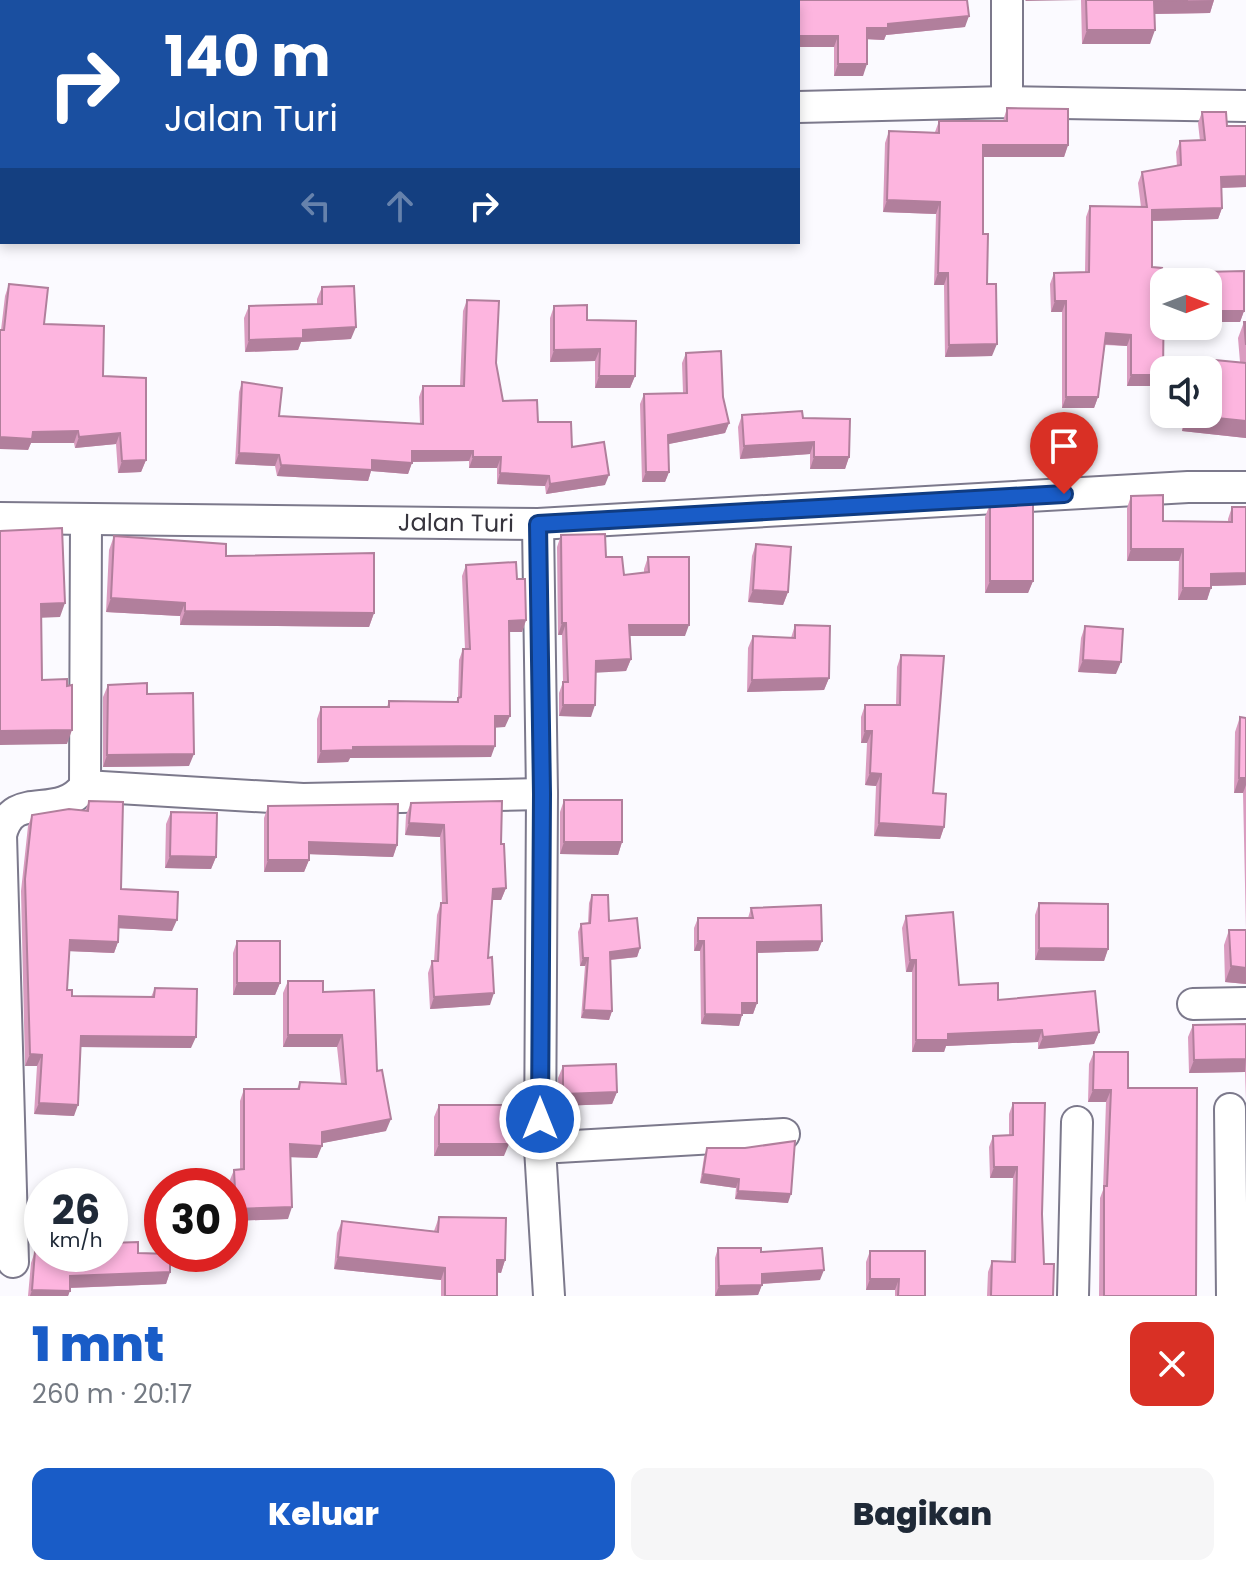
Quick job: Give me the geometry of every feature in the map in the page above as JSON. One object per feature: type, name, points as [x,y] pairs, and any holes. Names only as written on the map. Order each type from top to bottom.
[{"type":"street","points":[[1007,0],[1007,102]]},
{"type":"street","points":[[800,107],[1007,102],[1246,106]]},
{"type":"street","name":"Jalan Turi","points":[[0,518],[538,524],[1172,488],[1246,487]]},
{"type":"street","points":[[13,1262],[1,835],[4,824],[24,807],[64,805],[76,798],[85,786],[86,520]]},
{"type":"street","points":[[538,524],[542,794],[540,1148],[549,1296]]},
{"type":"street","points":[[85,786],[303,799],[542,794]]},
{"type":"street","points":[[1193,1004],[1246,1003]]},
{"type":"street","points":[[1230,1109],[1232,1296]]},
{"type":"street","points":[[1073,1296],[1077,1122]]},
{"type":"street","points":[[540,1148],[784,1134]]},
{"type":"building","points":[[800,0],[967,0],[969,16],[888,24],[888,28],[867,28],[867,64],[838,64],[838,36],[800,36]]},
{"type":"building","points":[[1086,0],[1188,0],[1154,1],[1155,30],[1087,30]]},
{"type":"building","points":[[1007,108],[1068,109],[1068,145],[983,145],[983,234],[988,234],[987,284],[996,284],[997,344],[949,345],[948,273],[938,273],[940,202],[887,200],[889,131],[939,133],[939,121],[1007,121]]},
{"type":"building","points":[[1202,112],[1226,112],[1227,126],[1246,126],[1246,176],[1221,177],[1222,208],[1152,210],[1152,267],[1162,268],[1150,268],[1150,340],[1163,340],[1163,356],[1150,356],[1150,375],[1131,375],[1131,335],[1106,333],[1098,397],[1066,397],[1066,301],[1055,301],[1054,273],[1089,272],[1090,206],[1147,207],[1142,172],[1181,165],[1180,141],[1205,140]]},
{"type":"building","points":[[1244,271],[1244,311],[1222,311],[1222,272]]},
{"type":"building","points":[[9,284],[48,288],[44,324],[104,326],[103,376],[146,378],[146,460],[122,461],[120,433],[79,437],[78,431],[33,432],[32,439],[0,437],[0,330],[4,330]]},
{"type":"building","points":[[354,286],[356,327],[303,330],[303,338],[249,340],[249,306],[322,304],[322,287]]},
{"type":"building","points":[[467,300],[499,301],[496,363],[503,401],[537,400],[538,422],[571,422],[572,447],[604,442],[609,475],[550,484],[549,476],[500,473],[501,457],[473,457],[473,451],[412,451],[412,463],[372,460],[372,470],[281,465],[279,455],[239,453],[242,382],[282,388],[279,416],[423,424],[423,386],[464,386]]},
{"type":"building","points":[[587,305],[587,320],[636,321],[635,376],[599,376],[600,349],[554,350],[554,306]]},
{"type":"building","points":[[721,351],[723,397],[729,423],[668,435],[669,472],[646,472],[644,394],[687,393],[686,353]]},
{"type":"building","points":[[1222,361],[1246,363],[1246,421],[1222,419]]},
{"type":"building","points":[[802,411],[803,418],[850,419],[849,457],[814,457],[814,442],[744,446],[742,415]]},
{"type":"building","points":[[1163,495],[1163,521],[1232,522],[1232,507],[1246,507],[1246,573],[1211,574],[1211,588],[1183,588],[1183,549],[1131,549],[1131,496]]},
{"type":"building","points":[[1033,502],[1033,581],[990,581],[990,504]]},
{"type":"building","points":[[62,528],[65,603],[41,604],[42,680],[67,679],[67,686],[72,685],[72,730],[0,731],[0,531]]},
{"type":"building","points":[[605,534],[606,557],[622,557],[624,575],[649,572],[648,557],[689,557],[689,625],[629,625],[631,659],[596,661],[595,705],[563,705],[563,682],[568,682],[566,623],[562,623],[561,535]]},
{"type":"building","points":[[114,536],[226,544],[226,556],[374,553],[374,613],[185,611],[185,603],[111,598]]},
{"type":"building","points":[[756,544],[791,547],[788,592],[753,590]]},
{"type":"building","points":[[516,562],[517,579],[525,579],[526,620],[509,621],[510,716],[495,716],[495,746],[353,747],[353,750],[321,751],[321,707],[389,707],[389,701],[458,702],[461,697],[463,649],[470,649],[466,565]]},
{"type":"building","points":[[795,625],[830,626],[829,678],[752,680],[753,636],[795,638]]},
{"type":"building","points":[[1085,626],[1123,629],[1121,662],[1083,660]]},
{"type":"building","points":[[901,655],[944,656],[933,793],[946,794],[944,827],[879,823],[881,774],[870,773],[872,731],[865,731],[865,705],[900,705]]},
{"type":"building","points":[[147,683],[147,694],[193,693],[194,754],[107,755],[108,685]]},
{"type":"building","points":[[1240,717],[1246,718],[1246,778],[1239,778]]},
{"type":"building","points":[[564,800],[622,800],[622,842],[564,842]]},
{"type":"building","points":[[89,801],[123,802],[121,889],[178,892],[177,920],[119,916],[118,942],[70,940],[67,990],[72,990],[72,996],[154,997],[155,988],[197,989],[196,1037],[81,1036],[78,1105],[39,1103],[42,1055],[30,1054],[25,879],[32,815],[69,809],[88,811]]},
{"type":"building","points":[[502,801],[501,844],[504,844],[506,888],[493,889],[488,958],[492,957],[494,993],[434,997],[432,961],[438,961],[441,903],[447,903],[444,825],[409,823],[411,803]]},
{"type":"building","points":[[398,804],[397,845],[309,842],[309,860],[268,860],[268,806]]},
{"type":"building","points":[[171,812],[217,813],[216,857],[170,856]]},
{"type":"building","points":[[592,895],[608,895],[609,921],[637,918],[640,948],[610,952],[612,1011],[584,1010],[588,958],[583,958],[581,924],[590,923]]},
{"type":"building","points":[[1039,903],[1108,904],[1108,949],[1039,948]]},
{"type":"building","points":[[821,905],[822,941],[757,942],[757,1003],[742,1003],[742,1015],[705,1014],[704,941],[698,941],[698,918],[753,918],[751,908]]},
{"type":"building","points":[[953,912],[959,985],[998,983],[998,1000],[1095,991],[1099,1032],[1043,1037],[1042,1030],[948,1034],[948,1040],[916,1040],[916,960],[910,960],[906,916]]},
{"type":"building","points":[[1229,930],[1246,930],[1246,968],[1231,966]]},
{"type":"building","points":[[237,941],[280,941],[280,983],[237,983]]},
{"type":"building","points":[[288,981],[323,981],[323,992],[374,990],[377,1071],[382,1070],[391,1119],[322,1132],[322,1146],[290,1144],[292,1207],[248,1209],[248,1168],[244,1168],[244,1089],[299,1089],[300,1082],[346,1084],[342,1035],[288,1035]]},
{"type":"building","points":[[1246,1024],[1246,1059],[1194,1060],[1193,1025]]},
{"type":"building","points":[[1094,1052],[1128,1052],[1128,1088],[1197,1088],[1196,1296],[1104,1296],[1104,1186],[1107,1186],[1111,1090],[1093,1090]]},
{"type":"building","points":[[616,1064],[617,1092],[563,1094],[563,1066]]},
{"type":"building","points":[[1013,1103],[1045,1103],[1044,1264],[1054,1264],[1053,1296],[991,1296],[992,1261],[1015,1262],[1017,1167],[994,1167],[993,1136],[1013,1135]]},
{"type":"building","points":[[439,1105],[509,1105],[509,1144],[439,1144]]},
{"type":"building","points":[[795,1141],[791,1194],[738,1191],[739,1179],[703,1174],[707,1148],[745,1148]]},
{"type":"building","points":[[439,1217],[506,1218],[505,1260],[497,1260],[497,1296],[445,1296],[445,1268],[338,1257],[342,1221],[438,1232]]},
{"type":"building","points":[[128,1242],[138,1242],[138,1253],[144,1253],[144,1272],[170,1272],[70,1276],[70,1291],[32,1290],[33,1272],[128,1272]]},
{"type":"building","points":[[718,1248],[761,1248],[761,1252],[822,1248],[824,1270],[762,1274],[762,1285],[719,1286]]},
{"type":"building","points":[[870,1251],[925,1251],[925,1296],[898,1296],[899,1279],[870,1279]]},
{"type":"route","points":[[540,1119],[542,794],[538,524],[1064,494]]}]
